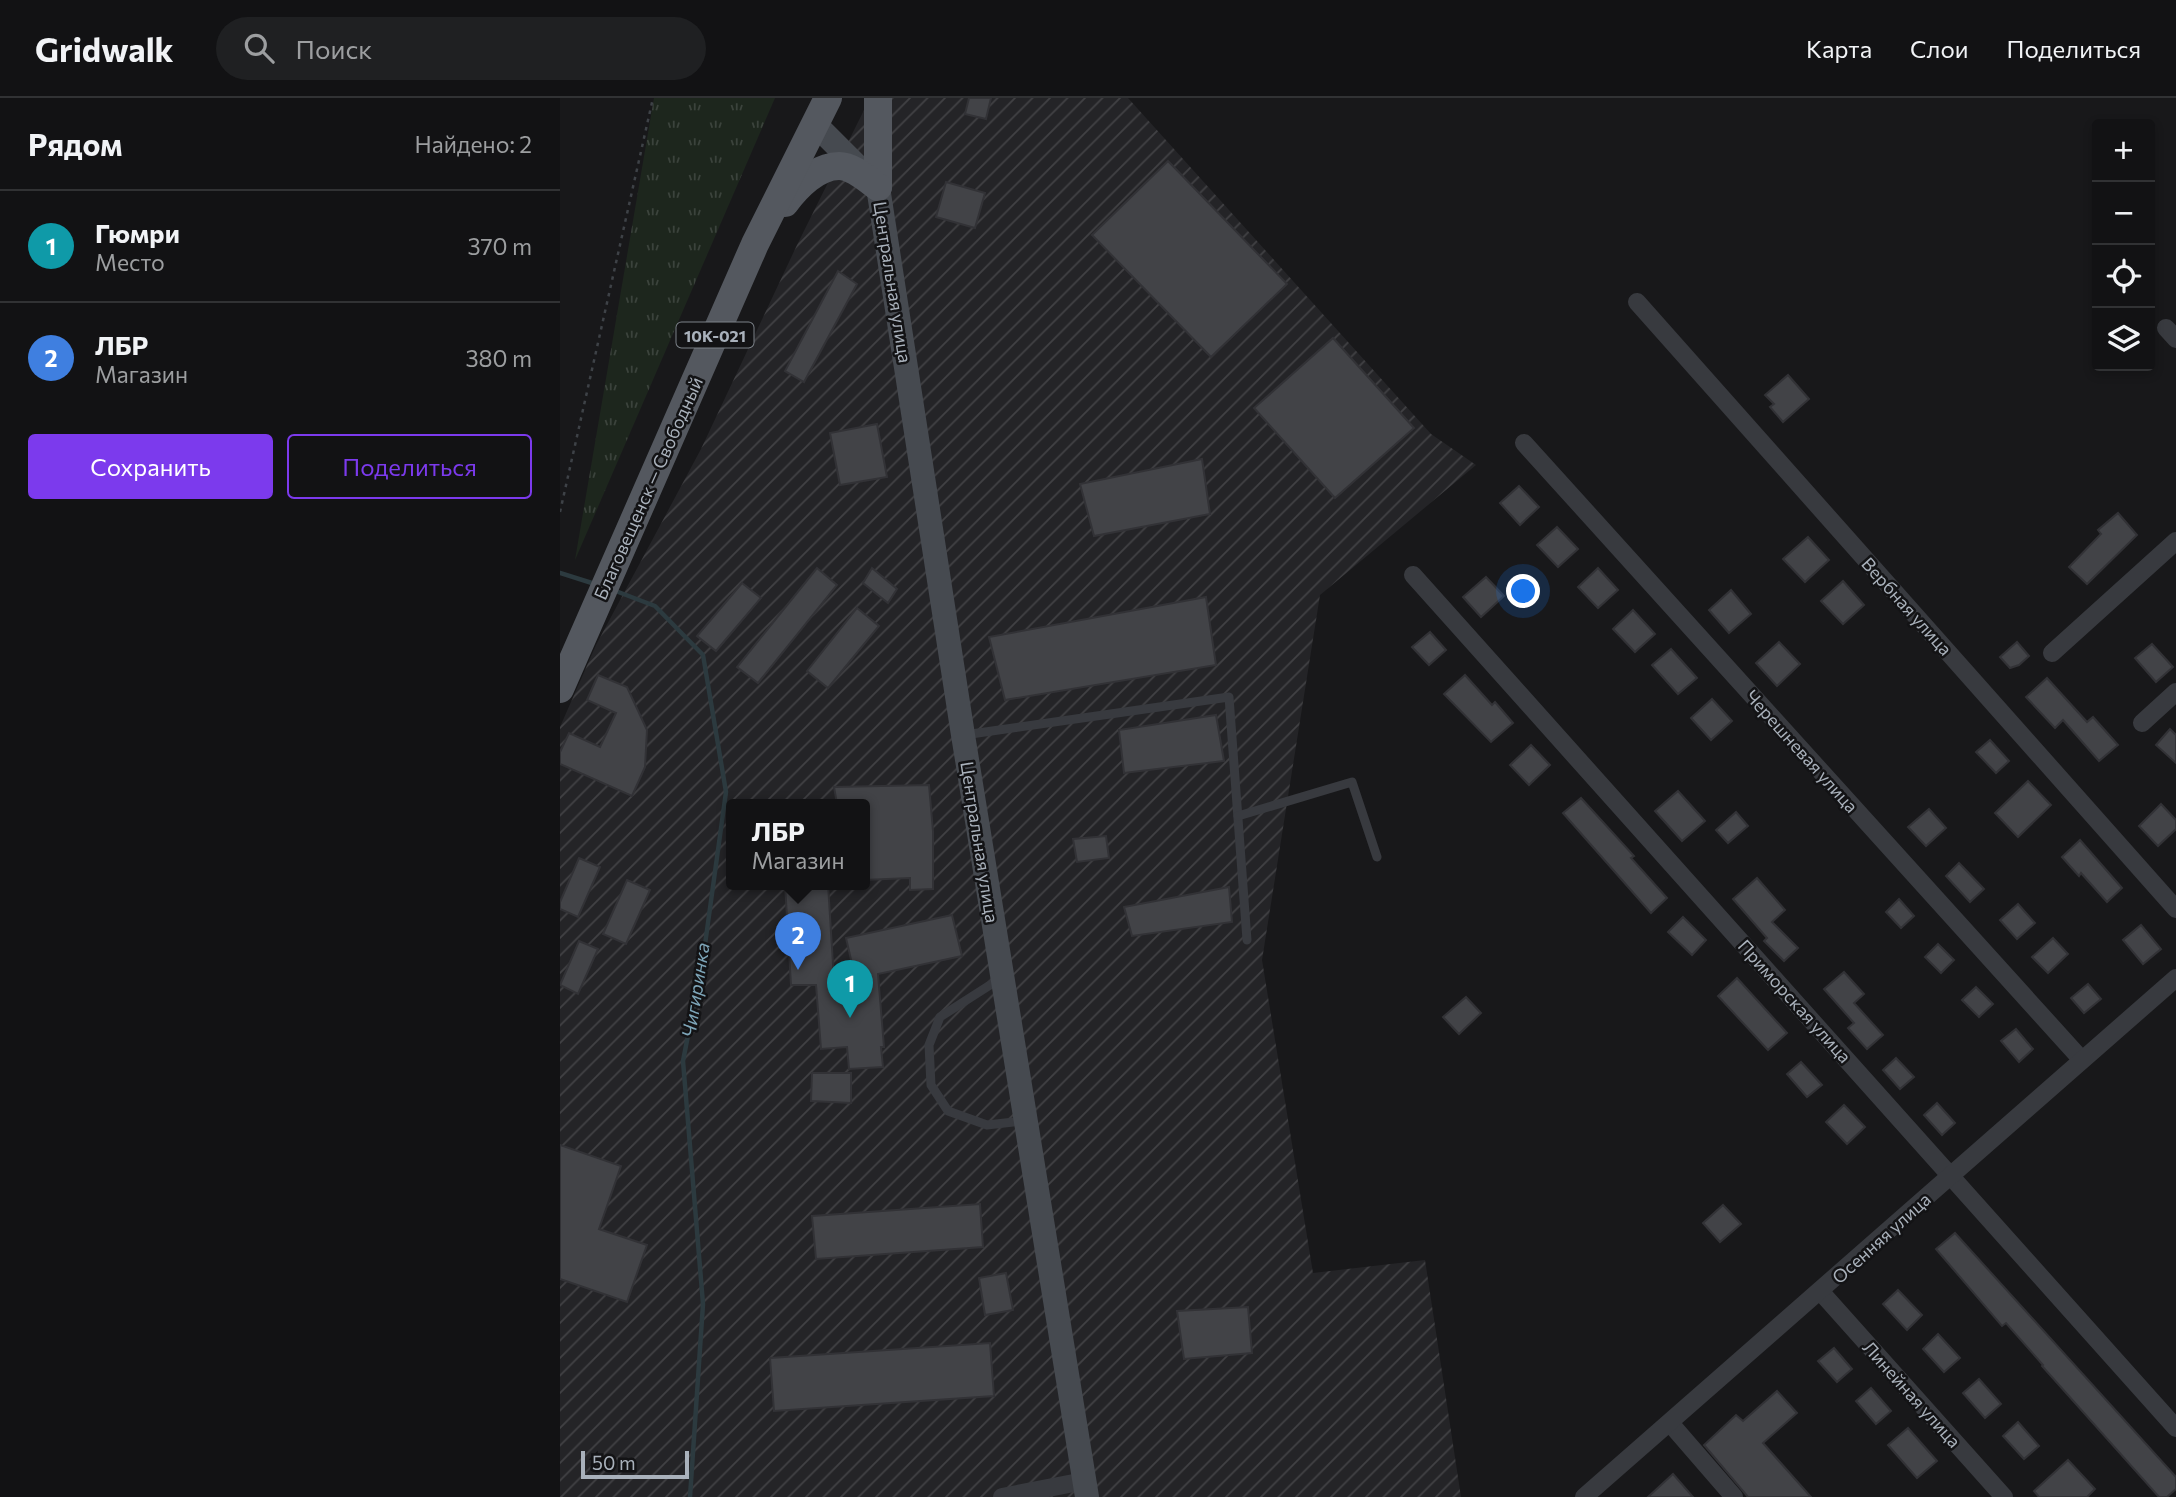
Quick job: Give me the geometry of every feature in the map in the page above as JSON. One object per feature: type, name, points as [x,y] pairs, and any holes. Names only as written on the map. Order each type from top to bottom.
[{"type":"main road","name":"Благовещенск — Свободный","points":[[560,689],[755,244],[828,98]]},
{"type":"main road","points":[[878,98],[878,187]]},
{"type":"main road","points":[[755,244],[792,194],[814,174],[839,166],[857,172],[878,187]]},
{"type":"street","points":[[815,124],[878,187]]},
{"type":"street","name":"Центральная улица","points":[[878,187],[962,735],[1085,1489]]},
{"type":"street","name":"Вербная улица","points":[[1637,302],[2176,909]]},
{"type":"street","name":"Черешневая улица","points":[[1524,443],[2081,1059]]},
{"type":"street","points":[[2052,653],[2176,541]]},
{"type":"street","name":"Приморская улица","points":[[1413,575],[2176,1428]]},
{"type":"street","points":[[2142,723],[2176,692]]},
{"type":"street","name":"Осенняя улица","points":[[1584,1497],[2176,978]]},
{"type":"street","name":"Линейная улица","points":[[1821,1291],[2004,1497]]},
{"type":"street","points":[[1670,1423],[1734,1497]]},
{"type":"street","points":[[1002,1497],[1085,1489]]},
{"type":"lane","points":[[962,735],[1229,697],[1247,940]]},
{"type":"lane","points":[[1238,816],[1352,782],[1377,856]]},
{"type":"lane","points":[[1002,977],[940,1017],[929,1045],[932,1085],[948,1111],[987,1125],[1026,1121]]},
{"type":"path","points":[[560,512],[653,98]]},
{"type":"shaded area","points":[[870,98],[1128,98],[1431,434],[1476,465],[1320,595],[1262,960],[1313,1273],[1425,1260],[1461,1497],[560,1497],[560,727],[596,645],[701,449]]},
{"type":"green space","points":[[654,98],[775,98],[575,560]]},
{"type":"building","points":[[969,98],[991,98],[986,119],[965,114]]},
{"type":"building","points":[[1168,161],[1287,284],[1211,357],[1092,235]]},
{"type":"building","points":[[946,182],[985,193],[975,228],[936,217]]},
{"type":"building","points":[[838,271],[857,284],[804,382],[785,371]]},
{"type":"building","points":[[1333,338],[1414,428],[1335,498],[1254,408]]},
{"type":"building","points":[[1788,375],[1809,399],[1783,422],[1770,407],[1774,404],[1765,395]]},
{"type":"building","points":[[877,424],[887,477],[840,485],[830,433]]},
{"type":"building","points":[[1202,459],[1210,514],[1094,536],[1080,484]]},
{"type":"building","points":[[1519,486],[1539,507],[1520,525],[1500,503]]},
{"type":"building","points":[[2118,513],[2137,535],[2087,584],[2069,567],[2101,534],[2098,530]]},
{"type":"building","points":[[1557,527],[1578,549],[1558,567],[1537,545]]},
{"type":"building","points":[[1808,537],[1829,560],[1805,582],[1783,559]]},
{"type":"building","points":[[817,568],[837,585],[758,683],[737,667]]},
{"type":"building","points":[[872,568],[897,589],[888,603],[863,583]]},
{"type":"building","points":[[1598,568],[1618,590],[1598,608],[1578,587]]},
{"type":"building","points":[[1486,577],[1504,596],[1481,617],[1463,597]]},
{"type":"building","points":[[1843,581],[1864,605],[1843,624],[1821,601]]},
{"type":"building","points":[[742,583],[761,598],[716,651],[697,636]]},
{"type":"building","points":[[1731,590],[1751,614],[1729,633],[1709,610]]},
{"type":"building","points":[[1206,597],[1216,665],[1005,700],[989,637]]},
{"type":"building","points":[[857,608],[879,626],[828,688],[807,671]]},
{"type":"building","points":[[1633,610],[1655,634],[1635,652],[1613,629]]},
{"type":"building","points":[[1430,632],[1446,650],[1429,665],[1412,647]]},
{"type":"building","points":[[1779,642],[1800,664],[1777,686],[1756,663]]},
{"type":"building","points":[[2017,642],[2029,656],[2019,665],[2010,668],[2000,657]]},
{"type":"building","points":[[2152,644],[2173,667],[2156,682],[2135,658]]},
{"type":"building","points":[[1671,649],[1697,678],[1678,694],[1652,665]]},
{"type":"building","points":[[598,675],[627,687],[647,730],[645,767],[632,796],[560,764],[560,752],[569,733],[600,747],[616,713],[587,700]]},
{"type":"building","points":[[1465,675],[1492,705],[1495,702],[1513,723],[1491,742],[1444,694]]},
{"type":"building","points":[[2047,678],[2087,722],[2093,717],[2118,745],[2099,761],[2063,720],[2055,728],[2026,697]]},
{"type":"building","points":[[1712,699],[1732,721],[1711,740],[1691,718]]},
{"type":"building","points":[[1216,715],[1224,761],[1124,773],[1119,730]]},
{"type":"building","points":[[2170,729],[2176,735],[2176,763],[2156,745]]},
{"type":"building","points":[[1990,740],[2009,761],[1996,773],[1976,752]]},
{"type":"building","points":[[1531,745],[1550,765],[1529,785],[1510,765]]},
{"type":"building","points":[[2028,781],[2051,805],[2018,837],[1995,813]]},
{"type":"building","points":[[929,785],[933,831],[933,889],[910,890],[910,878],[870,880],[870,799],[836,799],[834,787]]},
{"type":"building","points":[[1678,791],[1705,821],[1682,841],[1655,811]]},
{"type":"building","points":[[1581,798],[1634,856],[1631,858],[1667,898],[1651,913],[1563,813]]},
{"type":"building","points":[[2161,804],[2176,820],[2176,829],[2158,846],[2139,826]]},
{"type":"building","points":[[1929,809],[1946,828],[1926,846],[1908,827]]},
{"type":"building","points":[[1736,812],[1748,826],[1728,843],[1716,830]]},
{"type":"building","points":[[1106,836],[1109,858],[1077,862],[1073,839]]},
{"type":"building","points":[[2080,840],[2122,888],[2107,902],[2081,873],[2079,876],[2062,857]]},
{"type":"building","points":[[579,858],[600,867],[578,917],[560,909],[560,902]]},
{"type":"building","points":[[1959,863],[1984,889],[1970,902],[1946,876]]},
{"type":"building","points":[[1757,878],[1785,910],[1772,922],[1798,948],[1784,961],[1764,941],[1767,938],[1733,899]]},
{"type":"building","points":[[627,880],[650,890],[626,944],[603,934]]},
{"type":"building","points":[[1229,887],[1232,922],[1132,936],[1124,907]]},
{"type":"building","points":[[785,890],[828,890],[835,996],[859,994],[846,938],[952,915],[962,956],[878,974],[883,1067],[849,1069],[847,1047],[821,1049],[816,985],[791,985]]},
{"type":"building","points":[[1899,899],[1914,916],[1901,928],[1886,912]]},
{"type":"building","points":[[2018,904],[2035,923],[2017,939],[2000,920]]},
{"type":"building","points":[[1683,917],[1706,940],[1692,955],[1668,932]]},
{"type":"building","points":[[2141,925],[2161,949],[2143,964],[2123,940]]},
{"type":"building","points":[[2053,938],[2068,954],[2048,973],[2032,957]]},
{"type":"building","points":[[579,941],[598,949],[578,994],[560,985]]},
{"type":"building","points":[[1938,944],[1954,960],[1941,973],[1925,957]]},
{"type":"building","points":[[1844,972],[1864,994],[1854,1003],[1883,1035],[1867,1049],[1848,1028],[1854,1023],[1824,989]]},
{"type":"building","points":[[1737,978],[1787,1033],[1768,1050],[1718,996]]},
{"type":"building","points":[[2088,984],[2101,999],[2084,1013],[2071,998]]},
{"type":"building","points":[[1976,987],[1993,1004],[1979,1017],[1962,1000]]},
{"type":"building","points":[[1466,997],[1481,1013],[1459,1034],[1443,1017]]},
{"type":"building","points":[[2016,1029],[2033,1049],[2019,1062],[2001,1041]]},
{"type":"building","points":[[1896,1058],[1914,1077],[1900,1089],[1883,1070]]},
{"type":"building","points":[[1801,1062],[1822,1085],[1807,1097],[1787,1074]]},
{"type":"building","points":[[812,1073],[851,1073],[851,1103],[811,1101]]},
{"type":"building","points":[[1937,1103],[1955,1123],[1942,1135],[1924,1115]]},
{"type":"building","points":[[1844,1105],[1865,1127],[1847,1144],[1826,1122]]},
{"type":"building","points":[[560,1145],[621,1166],[599,1229],[647,1245],[627,1302],[560,1279]]},
{"type":"building","points":[[980,1204],[983,1247],[816,1259],[812,1216]]},
{"type":"building","points":[[1723,1205],[1741,1224],[1720,1242],[1703,1223]]},
{"type":"building","points":[[1955,1233],[2176,1477],[2176,1489],[2167,1497],[2159,1497],[2006,1323],[2002,1326],[1936,1249]]},
{"type":"building","points":[[1006,1273],[1013,1310],[985,1315],[979,1278]]},
{"type":"building","points":[[1898,1290],[1922,1315],[1907,1330],[1883,1304]]},
{"type":"building","points":[[1248,1307],[1252,1353],[1184,1359],[1177,1311]]},
{"type":"building","points":[[1938,1334],[1960,1358],[1944,1372],[1923,1349]]},
{"type":"building","points":[[990,1343],[994,1396],[774,1411],[770,1358]]},
{"type":"building","points":[[1834,1348],[1852,1369],[1837,1382],[1818,1361]]},
{"type":"building","points":[[1979,1379],[2001,1404],[1985,1418],[1963,1393]]},
{"type":"building","points":[[1871,1388],[1891,1411],[1876,1424],[1856,1401]]},
{"type":"building","points":[[1777,1391],[1797,1413],[1763,1443],[1811,1497],[1748,1497],[1704,1445],[1736,1415],[1743,1421]]},
{"type":"building","points":[[2018,1422],[2039,1446],[2024,1459],[2003,1436]]},
{"type":"building","points":[[1908,1428],[1937,1461],[1917,1478],[1888,1445]]},
{"type":"building","points":[[2068,1460],[2095,1489],[2087,1497],[2039,1497],[2034,1491]]},
{"type":"building","points":[[1673,1474],[1693,1497],[1648,1497]]},
{"type":"waterway","name":"Чигиринка","points":[[560,573],[595,584]]},
{"type":"waterway","name":"Чигиринка","points":[[613,590],[655,606],[703,655],[726,792],[703,959],[683,1061],[703,1304],[690,1497]]},
{"type":"place","name":"ЛБР","points":[[798,970]]},
{"type":"place","name":"Гюмри","points":[[850,1018]]}]
